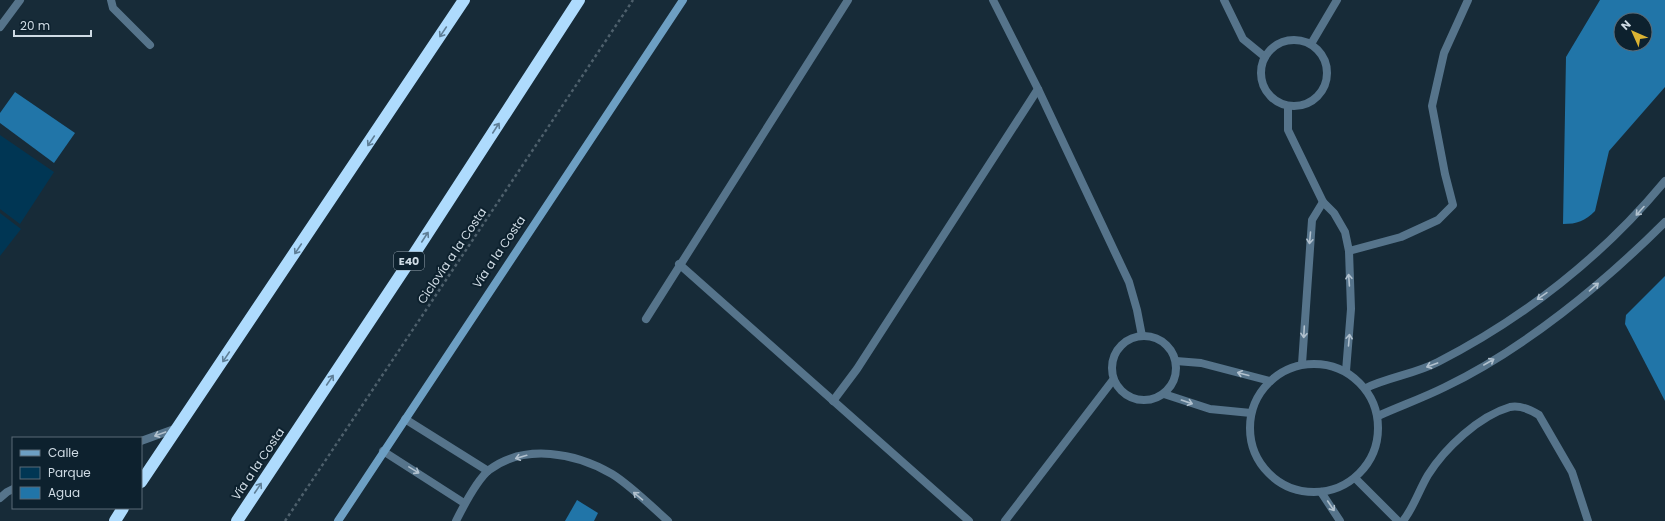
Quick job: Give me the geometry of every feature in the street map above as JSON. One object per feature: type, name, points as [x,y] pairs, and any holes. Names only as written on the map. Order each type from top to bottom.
[{"type":"highway","points":[[142,481],[464,0]]},
{"type":"highway","name":"Vía a la Costa","points":[[237,521],[579,0]]},
{"type":"highway","points":[[114,521],[122,509]]},
{"type":"street","points":[[1,24],[20,0]]},
{"type":"street","points":[[111,0],[114,8],[150,45]]},
{"type":"street","name":"Vía a la Costa","points":[[338,521],[683,0]]},
{"type":"street","points":[[646,319],[679,264],[848,0]]},
{"type":"street","points":[[993,0],[1038,90],[1129,282],[1137,310],[1142,336]]},
{"type":"street","points":[[1224,0],[1243,39],[1265,57]]},
{"type":"street","points":[[1311,44],[1336,0]]},
{"type":"street","points":[[1349,251],[1401,237],[1438,220],[1453,205],[1445,174],[1432,106],[1444,53],[1468,0]]},
{"type":"street","points":[[1290,39],[1311,44],[1319,51],[1326,61],[1328,73],[1326,84],[1320,94],[1311,102],[1300,106],[1288,106],[1274,99],[1264,88],[1261,77],[1261,67],[1265,57],[1271,49],[1280,42],[1290,39]]},
{"type":"street","points":[[833,401],[857,369],[1038,90]]},
{"type":"street","points":[[1288,106],[1288,130],[1323,202],[1334,213],[1344,232],[1349,251],[1348,270],[1351,309],[1346,371]]},
{"type":"street","points":[[1366,388],[1436,363],[1490,333],[1566,279],[1638,214],[1665,181]]},
{"type":"street","points":[[1302,364],[1312,220],[1323,202]]},
{"type":"street","points":[[1378,416],[1446,387],[1514,348],[1592,289],[1665,222]]},
{"type":"street","points":[[679,264],[969,521]]},
{"type":"street","points":[[1142,336],[1163,342],[1171,351],[1176,361],[1176,373],[1172,385],[1164,394],[1150,400],[1135,400],[1122,392],[1113,380],[1112,365],[1117,351],[1128,341],[1142,336]]},
{"type":"street","points":[[1176,361],[1201,363],[1270,381]]},
{"type":"street","points":[[1317,363],[1332,365],[1346,371],[1366,388],[1374,401],[1378,416],[1379,433],[1375,450],[1367,465],[1355,478],[1339,487],[1321,492],[1301,491],[1282,484],[1266,471],[1255,454],[1250,434],[1251,413],[1258,396],[1270,381],[1285,370],[1302,364],[1317,363]]},
{"type":"street","points":[[1005,521],[1113,380]]},
{"type":"street","points":[[1164,394],[1210,409],[1251,413]]},
{"type":"street","points":[[1403,521],[1410,511],[1428,475],[1453,444],[1477,423],[1511,407],[1530,409],[1539,415],[1572,472],[1588,521]]},
{"type":"street","points":[[405,419],[488,471]]},
{"type":"street","points":[[142,441],[178,428]]},
{"type":"street","points":[[383,451],[464,503]]},
{"type":"street","points":[[456,521],[464,503],[488,471],[502,463],[533,453],[560,454],[588,462],[614,475],[668,521]]},
{"type":"street","points":[[1355,478],[1398,521]]},
{"type":"street","points":[[0,498],[7,491]]},
{"type":"street","points":[[1321,492],[1340,521]]},
{"type":"path","name":"Ciclovía a la Costa","points":[[285,521],[633,0]]},
{"type":"green space","points":[[0,135],[54,172],[20,224],[0,209]]},
{"type":"green space","points":[[0,213],[21,229],[0,256]]},
{"type":"water","points":[[1600,0],[1665,0],[1665,87],[1609,151],[1595,211],[1580,221],[1563,224],[1566,57]]},
{"type":"water","points":[[15,92],[75,133],[54,163],[0,123],[0,113]]},
{"type":"water","points":[[1665,276],[1665,401],[1625,324],[1626,315]]},
{"type":"water","points":[[577,500],[598,513],[594,521],[565,521]]}]
